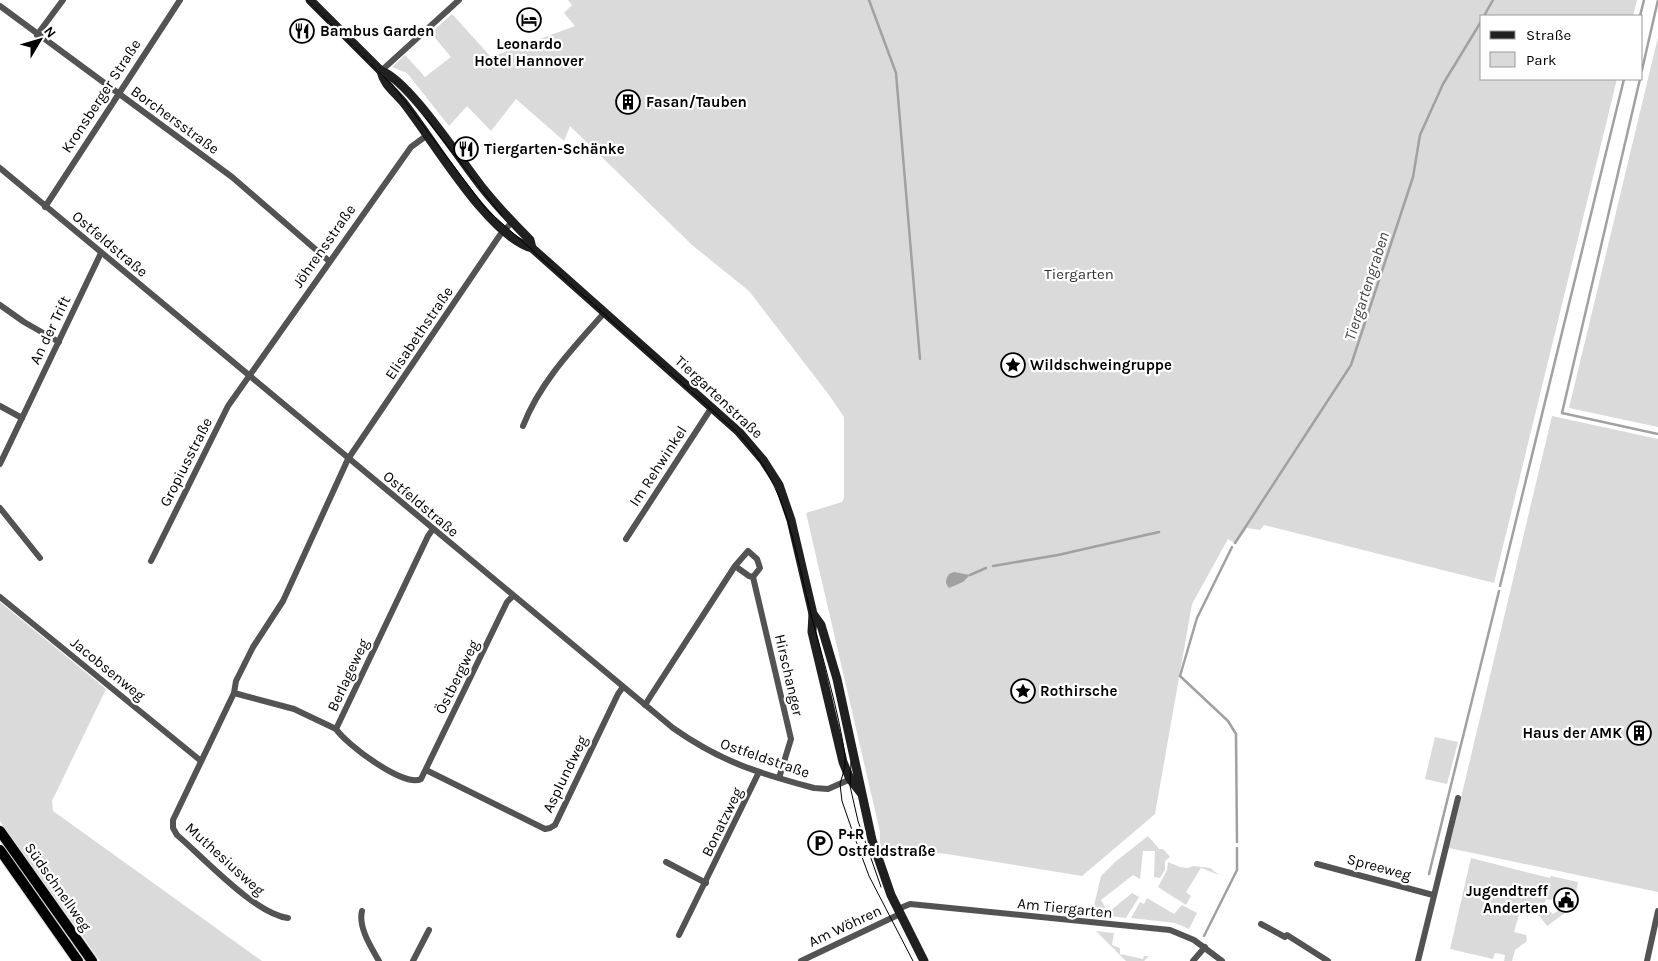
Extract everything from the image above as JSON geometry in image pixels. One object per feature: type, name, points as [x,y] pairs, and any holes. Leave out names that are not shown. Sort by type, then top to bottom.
[{"type":"highway","name":"Südschnellweg","points":[[0,831],[92,961]]},
{"type":"highway","name":"Südschnellweg","points":[[0,850],[78,961]]},
{"type":"main road","name":"Tiergartenstraße","points":[[310,0],[381,71],[390,74],[406,90],[512,222],[530,240],[532,248]]},
{"type":"main road","name":"Tiergartenstraße","points":[[381,71],[382,80],[403,102],[466,189],[505,230],[524,246],[532,248],[712,407],[753,447],[779,484],[791,520],[814,614],[821,625],[837,679],[854,778],[861,793],[872,840],[899,912],[924,961]]},
{"type":"street","points":[[37,35],[63,0]]},
{"type":"street","name":"Kronsberger Straße","points":[[45,207],[180,0]]},
{"type":"street","points":[[381,71],[460,0]]},
{"type":"street","name":"Borchersstraße","points":[[0,6],[232,177],[329,261]]},
{"type":"street","name":"Jöhrensstraße","points":[[249,376],[411,146],[426,136]]},
{"type":"street","name":"Ostfeldstraße","points":[[0,168],[644,705],[699,747],[726,761],[758,772],[828,789],[854,778]]},
{"type":"street","name":"Elisabethstraße","points":[[348,459],[512,222]]},
{"type":"street","name":"An der Trift","points":[[0,464],[101,253]]},
{"type":"street","points":[[0,305],[24,322],[59,342]]},
{"type":"street","points":[[524,426],[531,405],[549,378],[605,312]]},
{"type":"street","name":"Gropiusstraße","points":[[151,561],[228,406],[249,376]]},
{"type":"street","points":[[0,406],[22,418]]},
{"type":"street","name":"Im Rehwinkel","points":[[626,539],[712,407]]},
{"type":"street","name":"Muthesiusweg","points":[[288,918],[276,916],[258,906],[178,835],[173,828],[173,820],[234,693],[236,681],[253,647],[283,601],[348,459]]},
{"type":"street","points":[[0,508],[40,558]]},
{"type":"street","name":"Berlageweg","points":[[426,770],[417,782],[411,781],[363,755],[336,729],[433,529]]},
{"type":"street","name":"Hirschanger","points":[[644,705],[735,566],[748,551],[757,558],[760,568],[753,577],[791,739],[779,778]]},
{"type":"street","points":[[735,566],[753,577]]},
{"type":"street","name":"Jacobsenweg","points":[[0,596],[200,761]]},
{"type":"street","name":"Östbergweg","points":[[426,770],[507,602],[513,596]]},
{"type":"street","name":"Asplundweg","points":[[426,770],[544,829],[550,828],[555,824],[623,687]]},
{"type":"street","points":[[234,693],[294,710],[336,729]]},
{"type":"street","name":"Bonatzweg","points":[[679,935],[706,883],[758,772]]},
{"type":"street","points":[[1418,961],[1458,798]]},
{"type":"street","points":[[666,862],[706,883]]},
{"type":"street","name":"Spreeweg","points":[[1317,864],[1433,895]]},
{"type":"street","name":"Am Tiergarten","points":[[899,912],[910,904],[1170,930],[1184,935],[1205,947],[1222,961]]},
{"type":"street","points":[[362,911],[360,917],[379,961]]},
{"type":"street","points":[[1647,961],[1658,911]]},
{"type":"street","name":"Am Wöhren","points":[[801,961],[899,912]]},
{"type":"street","points":[[1261,924],[1285,937],[1287,935],[1328,961]]},
{"type":"street","points":[[414,961],[429,930]]},
{"type":"street","points":[[1193,961],[1205,947]]},
{"type":"green space","name":"Tiergarten","points":[[568,0],[1637,0],[1633,15],[1480,15],[1480,80],[1617,80],[1494,583],[1264,525],[1260,530],[1247,528],[1236,544],[1228,539],[1192,604],[1155,814],[1082,876],[947,854],[880,847],[880,832],[806,513],[842,502],[844,498],[844,417],[749,291],[692,245],[570,126],[564,141],[516,99],[491,131],[467,106],[449,126],[407,73],[392,67],[405,55],[425,77],[451,57],[431,33],[452,14],[491,57],[575,26],[564,13],[572,5]]},
{"type":"green space","points":[[1658,37],[1658,427],[1569,408]]},
{"type":"green space","points":[[1552,416],[1658,439],[1658,892],[1449,848]]},
{"type":"green space","points":[[0,602],[106,689],[52,801],[53,811],[262,961],[100,961],[0,821]]},
{"type":"green space","points":[[1435,737],[1458,742],[1447,784],[1425,779]]},
{"type":"green space","points":[[1148,836],[1159,849],[1163,849],[1170,857],[1165,861],[1165,870],[1160,878],[1154,877],[1155,851],[1143,851],[1140,879],[1133,875],[1101,900],[1108,912],[1107,916],[1092,914],[1101,876],[1115,862]]},
{"type":"green space","points":[[1471,858],[1550,878],[1551,876],[1578,882],[1575,898],[1567,888],[1551,900],[1546,899],[1544,906],[1553,914],[1562,908],[1565,913],[1547,926],[1534,909],[1524,907],[1520,911],[1514,932],[1526,935],[1527,941],[1515,950],[1512,961],[1504,961],[1505,955],[1495,953],[1493,959],[1450,949]]},
{"type":"green space","points":[[1168,862],[1180,867],[1210,868],[1219,875],[1201,868],[1186,892],[1191,896],[1186,905],[1158,887],[1167,870]]},
{"type":"green space","points":[[1132,893],[1139,897],[1126,918],[1109,916],[1110,911]]},
{"type":"green space","points":[[1147,898],[1174,914],[1182,905],[1197,913],[1189,929],[1175,923],[1131,918],[1140,902],[1144,904]]},
{"type":"green space","points":[[1096,931],[1114,933],[1112,945],[1120,948],[1120,954],[1143,959],[1144,956],[1149,956],[1144,961],[1126,961]]},
{"type":"shaded area","points":[[954,572],[970,575],[963,582],[949,588],[946,580],[949,574]]},
{"type":"waterway","points":[[869,0],[896,73],[920,359]]},
{"type":"waterway","name":"Tiergartengraben","points":[[1485,15],[1493,0]]},
{"type":"waterway","points":[[1640,15],[1644,0]]},
{"type":"waterway","points":[[1643,66],[1658,0]]},
{"type":"waterway","name":"Tiergartengraben","points":[[1235,543],[1351,365],[1413,177],[1420,135],[1443,84],[1480,23]]},
{"type":"waterway","points":[[1500,586],[1624,80]]},
{"type":"waterway","points":[[1640,80],[1562,413],[1658,434]]},
{"type":"waterway","points":[[993,566],[1058,555],[1159,532]]},
{"type":"waterway","name":"Tiergartengraben","points":[[1232,547],[1197,618],[1180,676],[1228,721],[1236,734],[1237,842]]},
{"type":"waterway","points":[[970,575],[986,568]]},
{"type":"waterway","points":[[1429,874],[1499,591]]},
{"type":"waterway","name":"Tiergartengraben","points":[[1204,936],[1237,870],[1237,848]]},
{"type":"tram line","points":[[307,0],[395,88],[486,209],[738,433],[769,475],[779,497],[794,543],[839,721],[845,755],[845,767],[840,784],[842,801],[869,876],[913,961]]},
{"type":"tram line","points":[[425,117],[502,216]]},
{"type":"tram line","points":[[851,762],[850,786],[858,821],[881,887]]},
{"type":"place","name":"Leonardo Hotel Hannover","points":[[529,20]]},
{"type":"place","name":"Bambus Garden","points":[[302,31]]},
{"type":"place","name":"Fasan/Tauben","points":[[628,102]]},
{"type":"place","name":"Tiergarten-Schänke","points":[[466,149]]},
{"type":"place","name":"Wildschweingruppe","points":[[1013,365]]},
{"type":"place","name":"Rothirsche","points":[[1023,691]]},
{"type":"place","name":"Haus der AMK","points":[[1639,733]]},
{"type":"place","name":"P+R Ostfeldstraße","points":[[820,843]]},
{"type":"place","name":"Jugendtreff Anderten","points":[[1566,900]]}]
